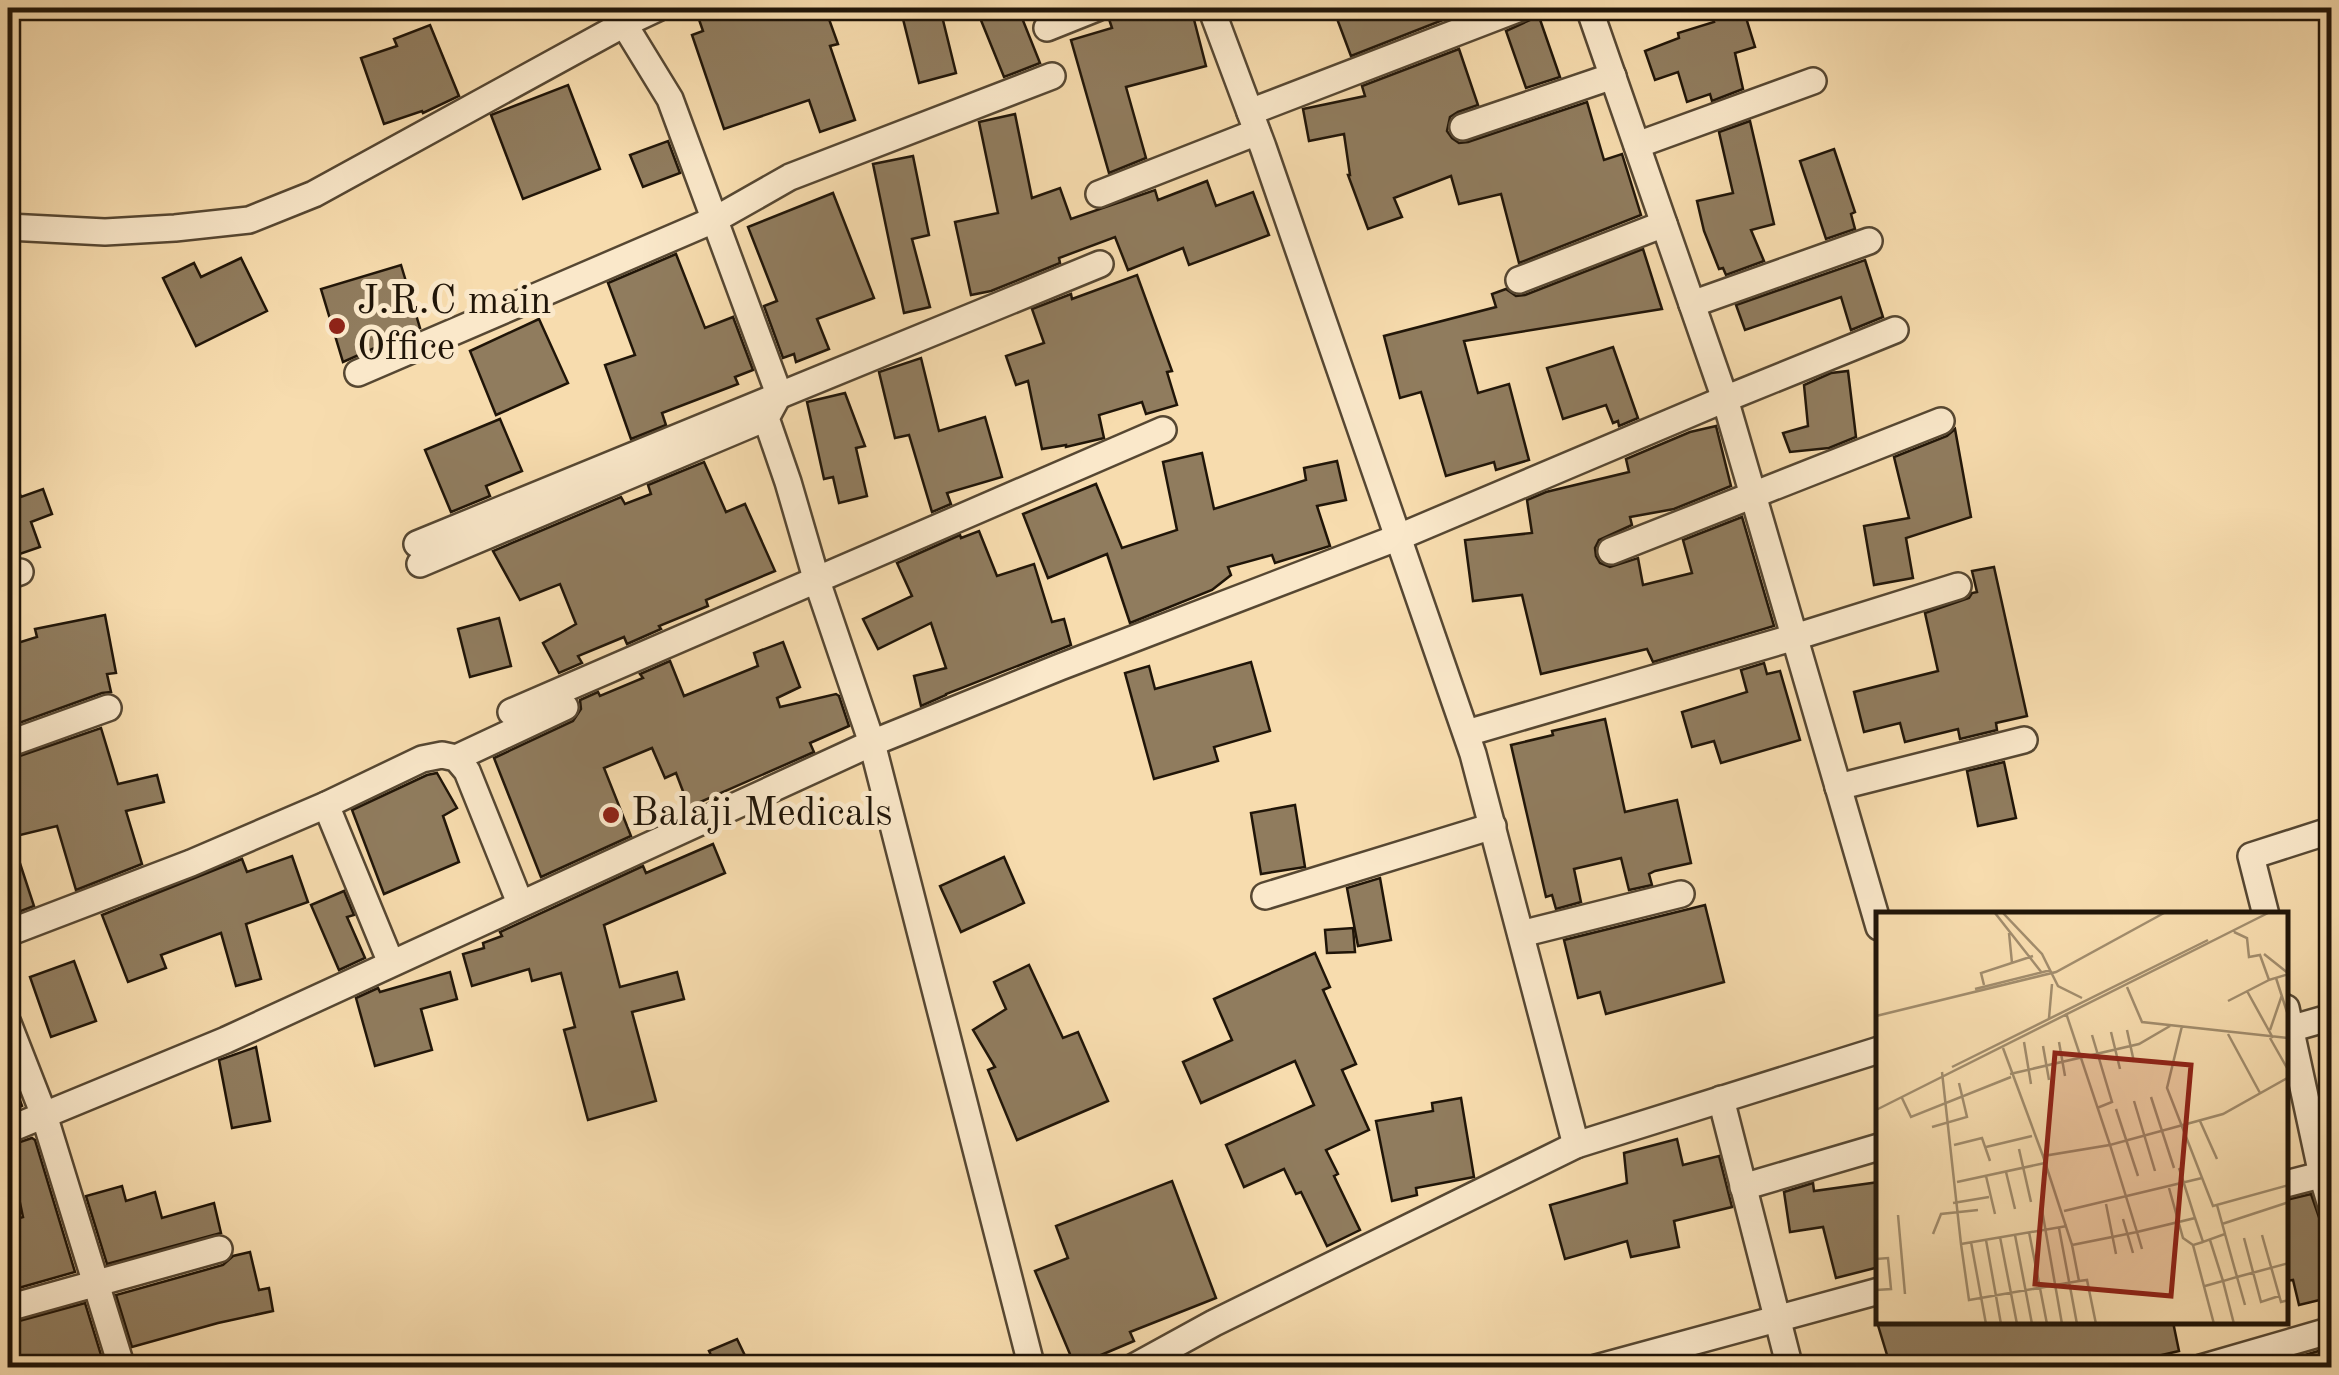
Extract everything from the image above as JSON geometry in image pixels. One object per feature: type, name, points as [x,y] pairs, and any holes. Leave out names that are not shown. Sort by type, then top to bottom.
[{"type":"street","points":[[8,227],[104,232],[250,220],[314,194],[620,16],[658,8]]},
{"type":"street","points":[[1047,28],[1097,8]]},
{"type":"street","points":[[1211,8],[1466,734],[1576,1144]]},
{"type":"street","points":[[1100,194],[1254,122],[1520,8]]},
{"type":"street","points":[[1589,8],[1726,400],[1876,917]]},
{"type":"street","points":[[620,16],[670,99],[779,394],[766,418],[419,554],[779,394],[1100,264]]},
{"type":"street","points":[[360,380],[717,223],[790,177],[1052,76]]},
{"type":"street","points":[[1463,126],[1613,76]]},
{"type":"street","points":[[1637,146],[1813,80]]},
{"type":"street","points":[[1519,280],[1664,224]]},
{"type":"street","points":[[1692,304],[1870,241]]},
{"type":"street","points":[[8,1130],[226,1040],[872,743],[1399,538],[1895,330]]},
{"type":"street","points":[[766,418],[788,482],[810,588],[872,743],[1032,1368]]},
{"type":"street","points":[[1611,551],[1941,420]]},
{"type":"street","points":[[511,712],[810,588],[1164,430]]},
{"type":"street","points":[[1466,734],[1958,586]]},
{"type":"street","points":[[8,933],[191,863],[422,760],[442,755],[456,758],[810,588]]},
{"type":"street","points":[[8,744],[108,708]]},
{"type":"street","points":[[1838,787],[2024,740]]},
{"type":"street","points":[[456,758],[466,771],[520,903]]},
{"type":"street","points":[[326,805],[390,963]]},
{"type":"street","points":[[1265,896],[1493,826]]},
{"type":"street","points":[[2265,912],[2251,856],[2332,830]]},
{"type":"street","points":[[1521,934],[1680,894]]},
{"type":"street","points":[[2289,1022],[2332,1017]]},
{"type":"street","points":[[8,1022],[44,1115],[122,1368]]},
{"type":"street","points":[[2289,1026],[2327,1173],[2332,1209]]},
{"type":"street","points":[[1132,1368],[1214,1323],[1576,1144],[1876,1051]]},
{"type":"street","points":[[1721,1100],[1790,1368]]},
{"type":"street","points":[[1743,1186],[1876,1148]]},
{"type":"street","points":[[2289,1183],[2327,1173]]},
{"type":"street","points":[[8,1308],[219,1249]]},
{"type":"street","points":[[1596,1368],[1876,1292]]},
{"type":"street","points":[[2201,1368],[2332,1330]]},
{"type":"building","points":[[695,8],[825,8],[838,44],[830,46],[855,120],[820,132],[809,100],[724,129],[692,35],[703,31]]},
{"type":"building","points":[[940,8],[956,73],[919,83],[901,11]]},
{"type":"building","points":[[976,8],[1018,8],[1040,63],[1004,77]]},
{"type":"building","points":[[1138,8],[1191,8],[1206,66],[1126,87],[1146,158],[1109,173],[1071,40],[1112,28],[1111,14]]},
{"type":"building","points":[[1333,8],[1445,8],[1448,18],[1351,56]]},
{"type":"building","points":[[1536,8],[1560,77],[1526,88],[1506,31],[1532,19]]},
{"type":"building","points":[[1709,8],[1743,8],[1755,47],[1735,53],[1743,89],[1712,101],[1710,94],[1687,102],[1678,72],[1655,80],[1645,51],[1679,38],[1678,33],[1714,22]]},
{"type":"building","points":[[430,25],[459,96],[423,113],[384,124],[361,58],[397,46],[394,39]]},
{"type":"building","points":[[1459,49],[1478,105],[1450,117],[1447,131],[1452,138],[1459,143],[1468,142],[1587,102],[1604,160],[1622,154],[1641,215],[1519,263],[1501,194],[1459,204],[1451,176],[1394,198],[1402,217],[1368,229],[1348,175],[1344,134],[1309,141],[1303,109],[1365,96],[1362,86]]},
{"type":"building","points":[[568,85],[600,169],[523,199],[491,115]]},
{"type":"building","points":[[1015,114],[1032,198],[1060,188],[1071,219],[1155,190],[1158,200],[1207,181],[1216,206],[1253,192],[1269,235],[1189,265],[1183,248],[1128,270],[1115,237],[1059,258],[1060,263],[991,291],[971,295],[955,222],[998,213],[979,122]]},
{"type":"building","points":[[1750,121],[1774,224],[1751,230],[1764,261],[1726,275],[1723,268],[1719,269],[1704,231],[1697,201],[1733,193],[1719,132]]},
{"type":"building","points":[[668,141],[680,173],[643,187],[630,155]]},
{"type":"building","points":[[1834,149],[1855,212],[1851,214],[1855,229],[1826,239],[1800,161]]},
{"type":"building","points":[[913,156],[929,235],[912,239],[930,307],[904,313],[873,164]]},
{"type":"building","points":[[833,193],[874,298],[817,319],[829,349],[796,362],[794,354],[783,358],[764,306],[777,301],[748,227]]},
{"type":"building","points":[[1643,249],[1662,309],[1464,341],[1478,393],[1509,384],[1529,460],[1496,470],[1494,462],[1446,476],[1421,392],[1400,398],[1384,336],[1496,307],[1492,294],[1506,289],[1516,296],[1525,295]]},
{"type":"building","points":[[676,254],[705,328],[733,317],[753,370],[735,377],[738,384],[662,413],[666,425],[631,439],[605,365],[635,355],[608,283]]},
{"type":"building","points":[[241,258],[267,311],[196,346],[163,278],[194,263],[201,277]]},
{"type":"building","points":[[1865,260],[1883,317],[1851,330],[1841,297],[1745,330],[1736,305]]},
{"type":"building","points":[[401,265],[420,328],[343,362],[321,289]]},
{"type":"building","points":[[1137,275],[1172,371],[1167,372],[1177,405],[1146,414],[1142,402],[1099,415],[1104,438],[1042,449],[1028,381],[1016,385],[1006,356],[1044,343],[1032,309]]},
{"type":"building","points":[[539,319],[568,383],[496,415],[470,351]]},
{"type":"building","points":[[1613,347],[1638,418],[1619,426],[1618,421],[1613,423],[1606,405],[1563,419],[1547,368]]},
{"type":"building","points":[[921,358],[939,431],[985,417],[1002,477],[947,493],[951,504],[932,512],[909,435],[895,438],[879,372]]},
{"type":"building","points":[[1848,371],[1856,437],[1829,448],[1790,452],[1783,433],[1808,426],[1804,385],[1831,373]]},
{"type":"building","points":[[845,393],[865,446],[856,448],[867,496],[839,503],[833,477],[824,479],[807,402]]},
{"type":"building","points":[[500,419],[522,471],[486,486],[490,496],[451,512],[425,450]]},
{"type":"building","points":[[1716,426],[1731,486],[1674,509],[1630,517],[1632,525],[1599,540],[1596,556],[1600,563],[1610,567],[1638,558],[1643,585],[1692,573],[1683,540],[1742,517],[1774,626],[1653,662],[1647,649],[1541,674],[1522,595],[1473,601],[1465,540],[1532,533],[1527,500],[1629,472],[1626,459],[1690,432]]},
{"type":"building","points":[[1955,429],[1971,517],[1906,538],[1913,578],[1874,585],[1864,526],[1909,518],[1894,457],[1947,436]]},
{"type":"building","points":[[1202,453],[1214,509],[1306,480],[1304,468],[1337,461],[1346,500],[1317,506],[1330,546],[1275,563],[1272,555],[1228,567],[1231,575],[1212,590],[1130,623],[1107,554],[1048,578],[1023,514],[1096,484],[1122,548],[1177,530],[1163,462]]},
{"type":"building","points":[[704,462],[726,512],[745,504],[775,571],[706,600],[708,606],[627,644],[624,637],[578,656],[582,663],[559,673],[543,643],[576,624],[560,584],[520,600],[493,551],[621,497],[625,504],[651,494],[648,485]]},
{"type":"building","points":[[8,466],[21,497],[43,489],[52,514],[31,522],[40,547],[8,558]]},
{"type":"building","points":[[979,531],[997,576],[1034,564],[1052,622],[1064,619],[1071,645],[921,706],[914,676],[946,668],[931,623],[878,649],[863,619],[912,596],[897,563],[960,535],[961,538]]},
{"type":"building","points":[[1994,567],[2027,716],[1996,723],[1997,730],[1960,739],[1958,729],[1905,742],[1900,723],[1864,732],[1854,692],[1938,671],[1925,613],[1969,598],[1977,592],[1972,571]]},
{"type":"building","points":[[105,615],[116,673],[107,674],[111,692],[8,727],[8,646],[37,637],[35,629]]},
{"type":"building","points":[[499,618],[511,666],[470,677],[458,629]]},
{"type":"building","points":[[783,642],[800,687],[777,698],[780,707],[836,694],[849,726],[810,743],[814,752],[689,807],[676,773],[665,778],[652,748],[604,768],[631,836],[541,877],[494,758],[573,721],[581,709],[580,700],[643,678],[640,674],[670,661],[684,696],[758,666],[754,653]]},
{"type":"building","points":[[1251,662],[1270,731],[1214,747],[1218,761],[1154,779],[1125,673],[1149,666],[1155,689]]},
{"type":"building","points":[[1764,663],[1767,674],[1780,671],[1800,740],[1721,763],[1714,741],[1692,747],[1682,712],[1747,692],[1741,670]]},
{"type":"building","points":[[1605,719],[1625,812],[1677,800],[1691,863],[1655,871],[1649,874],[1652,885],[1629,890],[1621,858],[1574,869],[1581,902],[1556,909],[1552,895],[1546,897],[1511,745]]},
{"type":"building","points":[[101,728],[118,784],[157,775],[164,802],[126,811],[142,864],[76,890],[57,826],[8,838],[8,760]]},
{"type":"building","points":[[2004,762],[2016,818],[1978,826],[1967,771]]},
{"type":"building","points":[[437,773],[457,808],[443,816],[459,862],[384,894],[352,810]]},
{"type":"building","points":[[1295,805],[1305,867],[1261,874],[1251,813]]},
{"type":"building","points":[[12,839],[34,906],[8,916],[8,840]]},
{"type":"building","points":[[713,844],[725,873],[604,925],[620,987],[677,972],[684,999],[632,1012],[656,1101],[588,1120],[564,1030],[575,1027],[561,973],[532,981],[529,969],[472,986],[463,954],[484,948],[483,943],[502,936],[500,932],[643,866],[646,873]]},
{"type":"building","points":[[292,856],[308,902],[246,924],[261,979],[236,986],[221,933],[161,955],[166,968],[128,982],[102,915],[242,859],[247,872]]},
{"type":"building","points":[[1004,857],[1024,903],[961,932],[940,886]]},
{"type":"building","points":[[1380,878],[1391,940],[1358,946],[1347,888]]},
{"type":"building","points":[[344,891],[354,915],[347,917],[365,958],[339,970],[311,905]]},
{"type":"building","points":[[1705,905],[1724,982],[1606,1014],[1600,992],[1578,998],[1564,940]]},
{"type":"building","points":[[1353,928],[1355,952],[1327,953],[1325,930]]},
{"type":"building","points":[[1315,953],[1330,987],[1323,990],[1356,1064],[1342,1070],[1369,1130],[1326,1150],[1360,1230],[1327,1246],[1301,1192],[1296,1194],[1284,1169],[1244,1187],[1226,1145],[1314,1105],[1295,1061],[1201,1103],[1183,1062],[1232,1040],[1214,999]]},
{"type":"building","points":[[74,961],[96,1021],[51,1037],[30,977]]},
{"type":"building","points":[[1029,965],[1063,1038],[1078,1032],[1108,1101],[1017,1140],[988,1070],[995,1067],[973,1030],[1006,1009],[994,982]]},
{"type":"building","points":[[450,972],[457,999],[421,1009],[432,1050],[375,1066],[356,998],[378,988],[380,992]]},
{"type":"building","points":[[256,1047],[270,1121],[232,1128],[219,1060]]},
{"type":"building","points":[[8,1076],[22,1106],[8,1113]]},
{"type":"building","points":[[1461,1098],[1474,1177],[1416,1188],[1417,1195],[1392,1201],[1376,1121],[1433,1111],[1432,1103]]},
{"type":"building","points":[[32,1138],[75,1272],[8,1291],[8,1221],[23,1217],[8,1146]]},
{"type":"building","points":[[1677,1139],[1683,1165],[1719,1156],[1732,1207],[1674,1221],[1679,1247],[1631,1257],[1627,1241],[1565,1259],[1550,1205],[1627,1183],[1624,1153]]},
{"type":"building","points":[[1172,1181],[1216,1298],[1130,1332],[1134,1341],[1075,1366],[1035,1271],[1068,1258],[1056,1226]]},
{"type":"building","points":[[1876,1182],[1876,1268],[1836,1278],[1823,1227],[1790,1232],[1784,1192],[1813,1183],[1814,1191]]},
{"type":"building","points":[[122,1186],[126,1201],[155,1192],[162,1218],[214,1203],[221,1233],[107,1264],[86,1196]]},
{"type":"building","points":[[2311,1194],[2320,1220],[2332,1225],[2332,1297],[2299,1305],[2293,1280],[2289,1281],[2289,1199]]},
{"type":"building","points":[[250,1252],[259,1290],[269,1288],[273,1311],[132,1347],[116,1295],[223,1265],[233,1256]]},
{"type":"building","points":[[85,1303],[105,1368],[8,1368],[8,1324]]},
{"type":"building","points":[[1878,1325],[2174,1325],[2179,1351],[2106,1368],[1924,1368],[1921,1358],[1891,1368]]},
{"type":"building","points":[[737,1339],[751,1368],[717,1368],[709,1351]]},
{"type":"building","points":[[2332,1347],[2332,1368],[2261,1368]]},
{"type":"place","name":"J.R.C main Office","points":[[337,326]]},
{"type":"place","name":"Balaji Medicals","points":[[611,815]]}]
